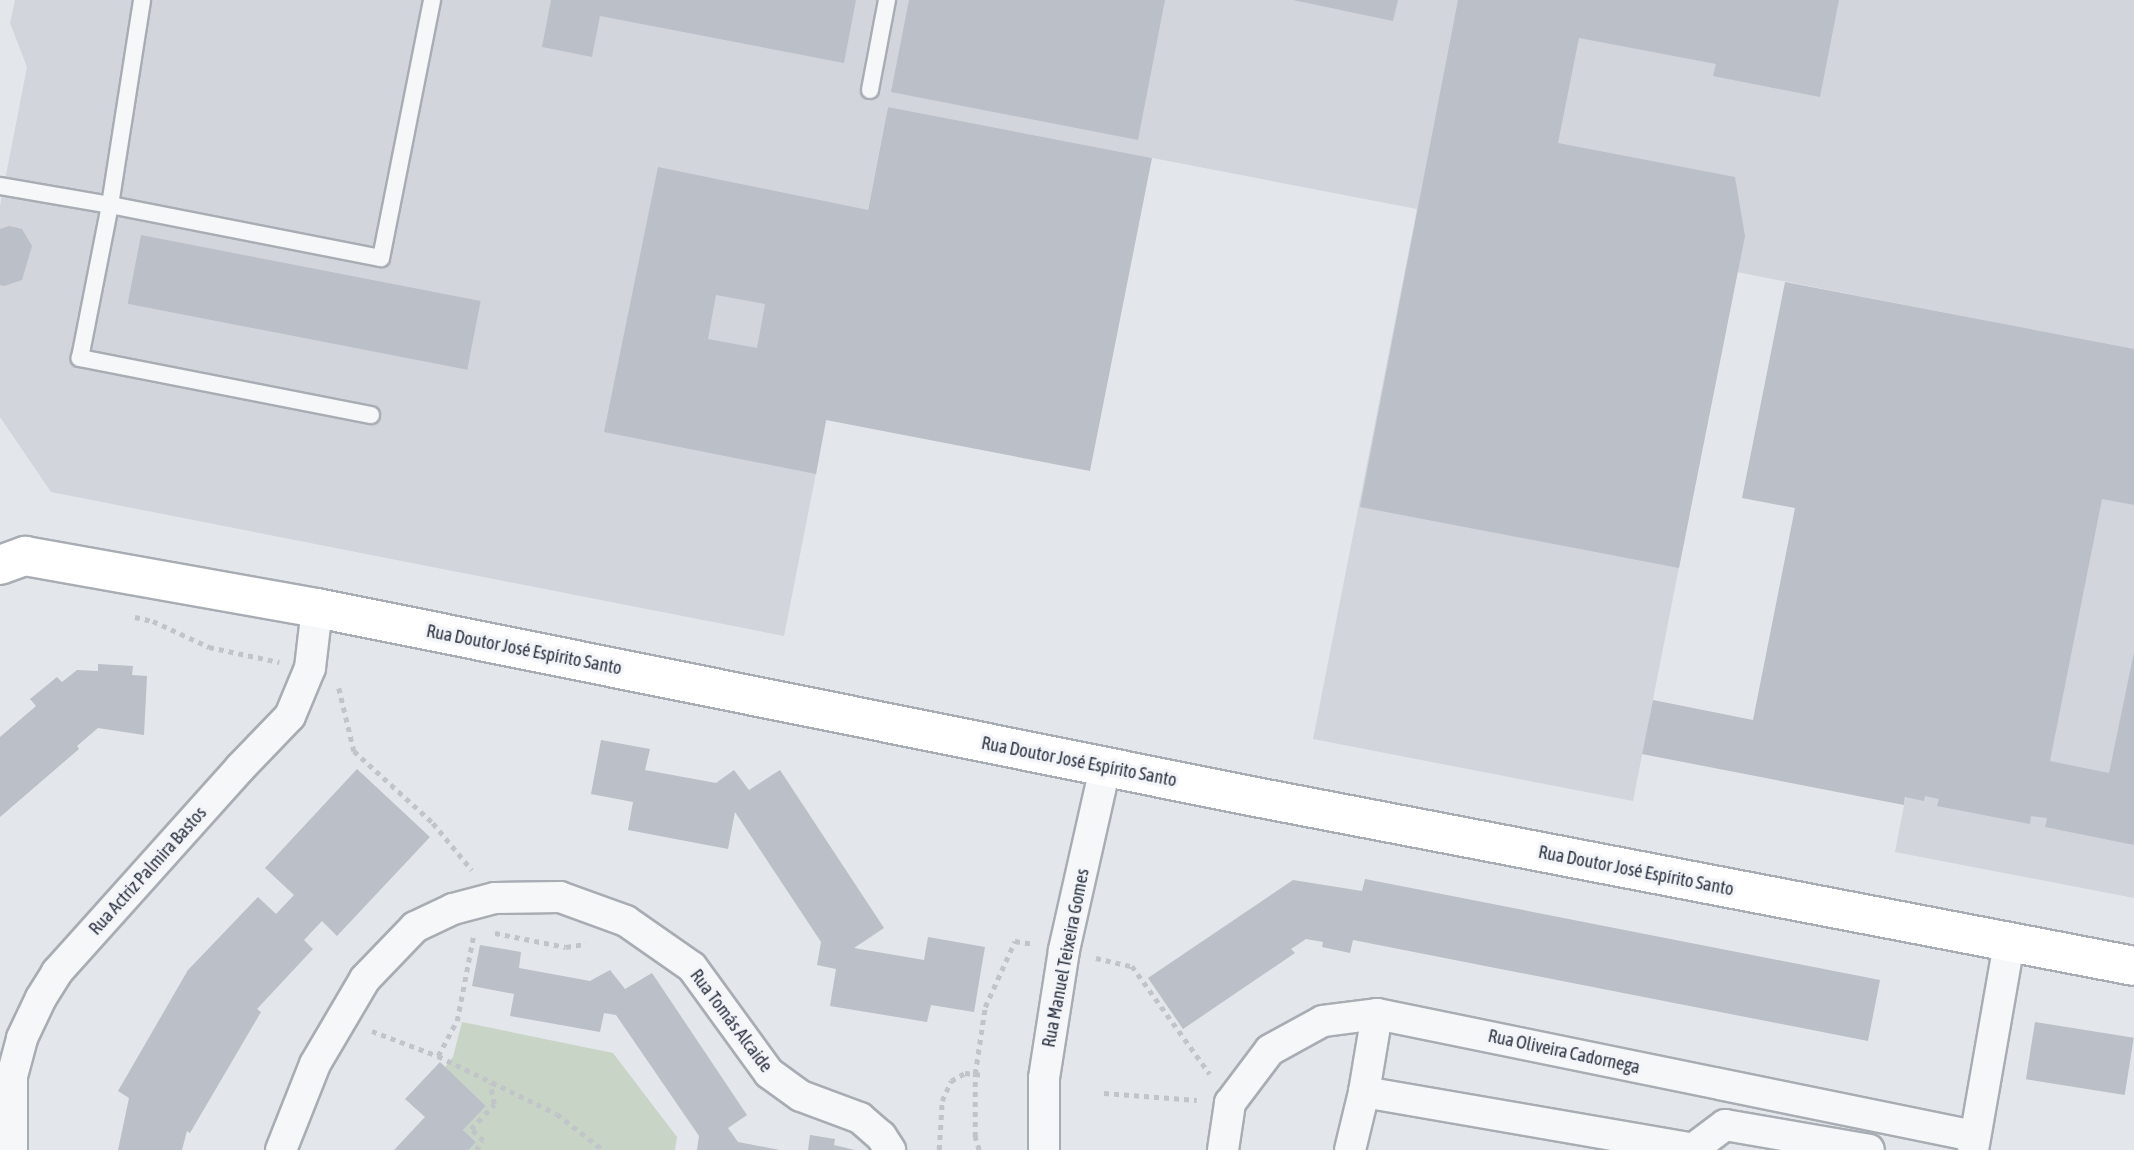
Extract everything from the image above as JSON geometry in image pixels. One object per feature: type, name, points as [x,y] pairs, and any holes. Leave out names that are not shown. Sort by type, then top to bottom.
[{"type":"street","name":"Rua Doutor José Espírito Santo","points":[[8,551],[317,608],[1105,768],[2134,966]]},
{"type":"street","name":"Rua Actriz Palmira Bastos","points":[[12,1150],[12,1076],[22,1038],[41,998],[57,972],[290,716],[310,668],[317,608]]},
{"type":"street","name":"Rua Manuel Teixeira Gomes","points":[[1044,1150],[1044,1078],[1064,950],[1105,768]]},
{"type":"street","name":"Rua Tomás Alcaide","points":[[281,1150],[315,1064],[365,979],[415,928],[453,909],[495,898],[560,897],[626,921],[692,967],[754,1057],[784,1087],[860,1118],[881,1136],[890,1150]]},
{"type":"street","points":[[1973,1143],[2009,943]]},
{"type":"street","points":[[1350,1150],[1364,1093],[1377,1014]]},
{"type":"street","name":"Rua Oliveira Cadornega","points":[[1223,1150],[1230,1103],[1270,1050],[1323,1021],[1377,1014],[1973,1143]]},
{"type":"street","points":[[1364,1093],[1693,1149],[1725,1125],[1869,1150]]},
{"type":"lane","points":[[142,0],[110,205],[80,358],[371,415]]},
{"type":"lane","points":[[0,186],[381,258],[432,0]]},
{"type":"lane","points":[[870,90],[887,0]]},
{"type":"path","points":[[127,615],[153,621],[209,647],[287,664]]},
{"type":"path","points":[[338,686],[354,751],[433,823],[495,898]]},
{"type":"path","points":[[488,932],[566,947],[646,935]]},
{"type":"path","points":[[438,1056],[457,1021],[471,940],[477,935]]},
{"type":"path","points":[[1132,966],[1230,1103]]},
{"type":"path","points":[[979,1150],[975,1137],[975,1074],[985,1007]]},
{"type":"path","points":[[342,1019],[438,1056],[557,1114],[603,1150]]},
{"type":"path","points":[[939,1150],[942,1101],[951,1081],[965,1073],[983,1074]]},
{"type":"path","points":[[475,1150],[484,1141],[471,1129],[494,1104],[490,1083]]},
{"type":"path","points":[[1104,1093],[1230,1103]]},
{"type":"shaded area","points":[[15,0],[2134,0],[2134,898],[1895,852],[1998,323],[1737,272],[1633,801],[1313,739],[1417,209],[888,107],[784,636],[51,492],[0,417],[0,206],[27,67],[10,23]]},
{"type":"green space","points":[[462,1022],[613,1053],[677,1137],[675,1150],[469,1150],[476,1142],[463,1130],[486,1106],[445,1067],[453,1057]]},
{"type":"building","points":[[551,0],[856,0],[844,63],[600,16],[592,57],[542,47]]},
{"type":"building","points":[[909,0],[1165,0],[1138,140],[891,92]]},
{"type":"building","points":[[1293,0],[1398,0],[1393,21]]},
{"type":"building","points":[[1458,0],[1839,0],[1820,97],[1713,76],[1716,64],[1579,38],[1558,143],[1735,177],[1745,236],[1679,568],[1360,507]]},
{"type":"building","points":[[888,107],[1152,158],[1090,471],[826,420],[816,474],[604,432],[658,167],[868,210]],"holes":[[[716,295],[765,304],[757,348],[708,339]]]},
{"type":"building","points":[[9,226],[22,229],[32,246],[22,280],[4,286],[0,285],[0,229]]},
{"type":"building","points":[[141,235],[481,301],[467,370],[128,304]]},
{"type":"building","points":[[1785,282],[2134,349],[2134,505],[2102,499],[2050,761],[2109,773],[2134,652],[2134,845],[2045,827],[2047,818],[2031,816],[2030,824],[1937,806],[1939,799],[1925,796],[1924,801],[1905,797],[1904,805],[1642,754],[1653,700],[1753,720],[1795,508],[1742,498]]},
{"type":"building","points":[[98,664],[133,666],[132,675],[147,676],[144,735],[98,728],[77,746],[79,749],[0,817],[0,737],[36,706],[30,699],[57,677],[62,682],[77,670],[98,671]]},
{"type":"building","points":[[601,740],[650,749],[645,770],[716,783],[734,770],[749,790],[780,770],[884,928],[854,948],[924,960],[928,937],[985,947],[974,1012],[931,1005],[927,1022],[830,1006],[836,969],[817,965],[821,942],[735,812],[728,849],[628,830],[633,802],[591,794]]},
{"type":"building","points":[[357,769],[430,837],[337,936],[322,921],[304,940],[313,949],[257,1009],[261,1012],[190,1133],[187,1131],[182,1150],[118,1150],[129,1098],[118,1091],[188,970],[258,897],[276,914],[294,895],[265,868]]},
{"type":"building","points":[[1365,879],[1880,980],[1868,1041],[1353,940],[1350,953],[1322,947],[1323,942],[1306,939],[1291,949],[1295,953],[1183,1029],[1148,978],[1293,880],[1362,891]]},
{"type":"building","points":[[480,945],[521,952],[519,968],[590,981],[610,970],[625,989],[652,973],[747,1115],[728,1128],[738,1142],[780,1150],[697,1150],[699,1136],[616,1015],[604,1013],[600,1032],[510,1016],[514,994],[472,986]]},
{"type":"building","points":[[2035,1022],[2134,1038],[2125,1095],[2026,1079]]},
{"type":"building","points":[[440,1062],[486,1106],[463,1130],[476,1142],[469,1150],[394,1150],[425,1117],[405,1099]]},
{"type":"building","points":[[810,1135],[835,1139],[834,1145],[855,1150],[808,1150]]}]
